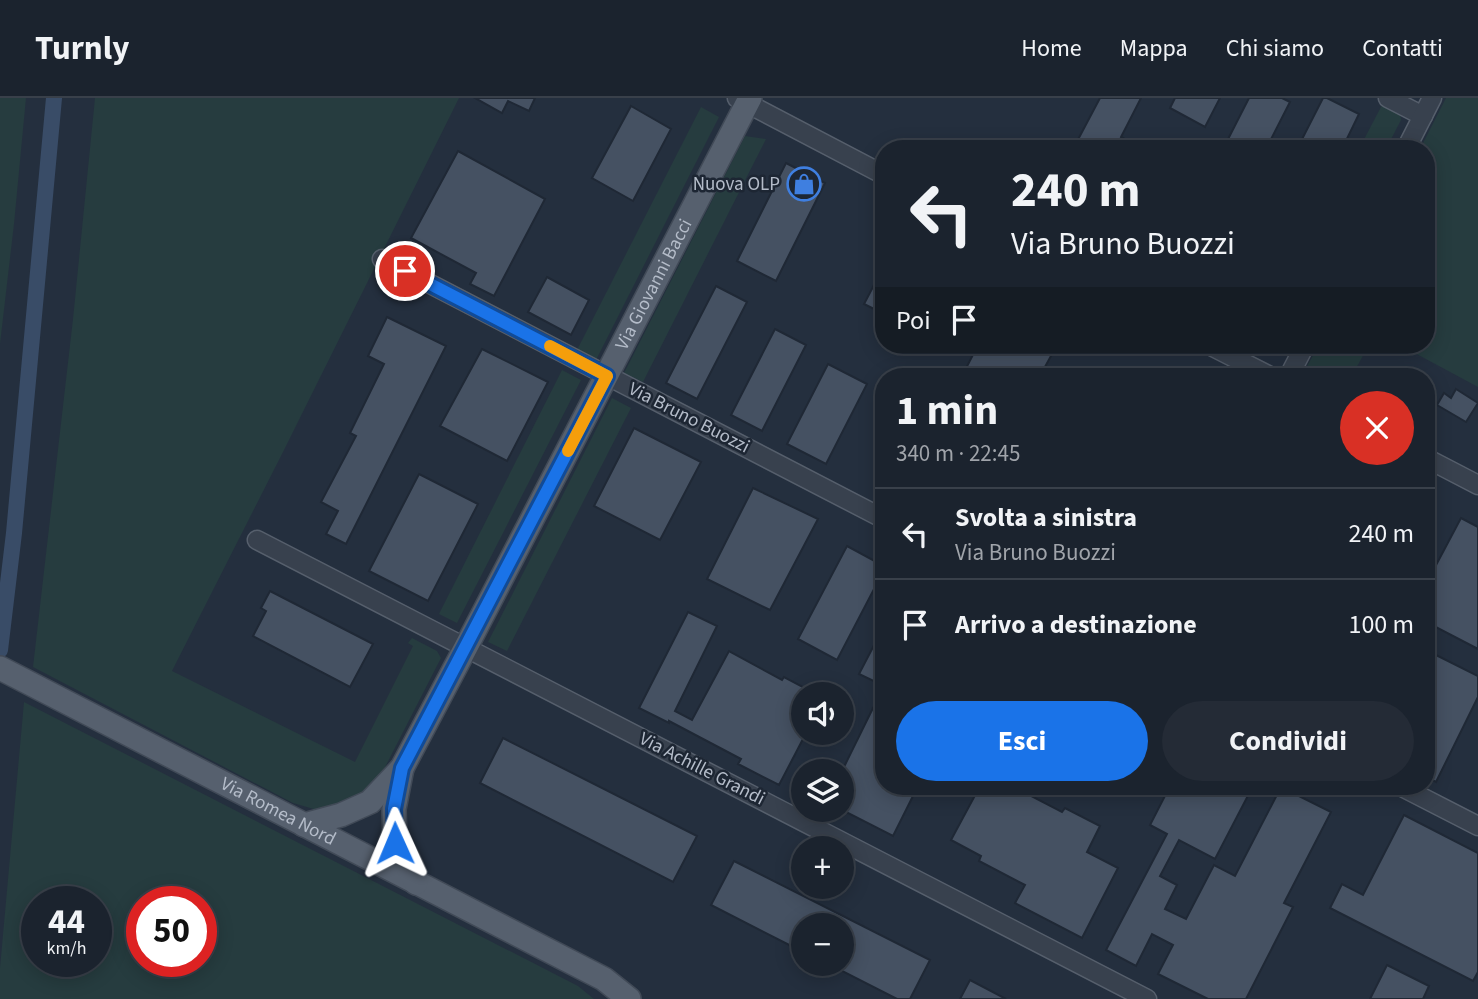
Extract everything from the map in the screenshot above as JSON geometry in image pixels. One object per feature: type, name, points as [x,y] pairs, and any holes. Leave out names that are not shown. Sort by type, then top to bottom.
[{"type":"main road","name":"Via Giovanni Bacci","points":[[304,825],[341,815],[370,802],[402,768],[607,376],[745,100]]},
{"type":"main road","name":"Via Romea Nord","points":[[0,668],[604,979],[629,999]]},
{"type":"main road","name":"Via Giovanni Bacci","points":[[402,768],[394,809],[395,843],[416,883]]},
{"type":"street","points":[[1388,98],[1423,116]]},
{"type":"street","points":[[1411,140],[1432,98]]},
{"type":"street","points":[[745,100],[875,170]]},
{"type":"street","name":"Via Bruno Buozzi","points":[[382,259],[875,514]]},
{"type":"street","points":[[1227,354],[1254,368]]},
{"type":"street","points":[[1435,463],[1478,485]]},
{"type":"street","name":"Via Achille Grandi","points":[[257,540],[1147,999]]},
{"type":"street","points":[[1418,795],[1478,826]]},
{"type":"green space","points":[[0,98],[26,98],[0,344]]},
{"type":"green space","points":[[95,98],[459,98],[172,671],[355,762],[413,646],[408,643],[412,638],[437,651],[441,658],[379,779],[354,802],[317,810],[293,803],[33,667]]},
{"type":"green space","points":[[1446,98],[1478,98],[1478,387],[1417,354],[1435,354],[1435,140],[1425,140]]},
{"type":"green space","points":[[1382,105],[1400,113],[1401,120],[1391,140],[1364,140]]},
{"type":"green space","points":[[701,107],[719,117],[596,360],[577,350]]},
{"type":"green space","points":[[745,136],[766,139],[643,382],[624,373]]},
{"type":"green space","points":[[1314,354],[1364,354],[1356,368],[1306,368]]},
{"type":"green space","points":[[562,370],[581,380],[457,623],[439,614]]},
{"type":"green space","points":[[612,398],[631,408],[507,651],[488,642]]},
{"type":"green space","points":[[24,702],[578,986],[594,999],[0,999],[0,968]]},
{"type":"building","points":[[475,98],[535,98],[529,111],[508,101],[502,113]]},
{"type":"building","points":[[1100,98],[1141,98],[1121,137],[1127,140],[1078,140]]},
{"type":"building","points":[[1175,98],[1220,98],[1205,127],[1170,108]]},
{"type":"building","points":[[1249,98],[1282,98],[1290,102],[1271,140],[1228,140]]},
{"type":"building","points":[[1323,98],[1359,114],[1346,140],[1302,140]]},
{"type":"building","points":[[631,106],[671,129],[633,201],[592,178]]},
{"type":"building","points":[[458,151],[545,199],[494,296],[470,284],[476,273],[411,238]]},
{"type":"building","points":[[786,163],[825,183],[776,281],[737,261]]},
{"type":"building","points":[[547,277],[589,300],[571,335],[528,312]]},
{"type":"building","points":[[875,283],[875,310],[864,304]]},
{"type":"building","points":[[716,286],[747,302],[697,399],[666,383]]},
{"type":"building","points":[[387,317],[446,346],[346,544],[326,534],[338,511],[321,502],[356,436],[350,433],[384,364],[368,356]]},
{"type":"building","points":[[775,329],[806,345],[762,431],[731,415]]},
{"type":"building","points":[[482,349],[548,382],[507,461],[440,426]]},
{"type":"building","points":[[973,354],[1052,354],[1044,368],[966,368]]},
{"type":"building","points":[[828,364],[867,384],[826,464],[787,444]]},
{"type":"building","points":[[1456,389],[1478,403],[1466,422],[1437,405],[1444,393],[1451,398]]},
{"type":"building","points":[[634,428],[701,462],[660,540],[594,506]]},
{"type":"building","points":[[419,474],[478,504],[428,601],[369,571]]},
{"type":"building","points":[[753,488],[818,519],[770,610],[707,579]]},
{"type":"building","points":[[1461,518],[1478,527],[1478,649],[1435,627],[1435,567]]},
{"type":"building","points":[[847,546],[875,561],[875,587],[837,660],[798,639]]},
{"type":"building","points":[[270,591],[373,644],[350,687],[253,636],[266,611],[261,608]]},
{"type":"building","points":[[688,612],[717,626],[675,711],[692,720],[729,651],[782,680],[784,677],[794,682],[791,682],[791,745],[800,745],[779,785],[738,764],[741,759],[639,708]]},
{"type":"building","points":[[875,643],[875,682],[859,674]]},
{"type":"building","points":[[1435,654],[1478,676],[1478,697],[1436,782]]},
{"type":"building","points":[[873,708],[875,795],[914,795],[893,836],[854,816],[854,759],[848,759]]},
{"type":"building","points":[[503,738],[697,836],[673,882],[480,783]]},
{"type":"building","points":[[975,795],[1029,795],[1062,812],[1065,808],[1100,826],[1087,852],[1118,868],[1082,938],[1015,903],[1025,885],[979,861],[981,856],[951,840]]},
{"type":"building","points":[[1165,795],[1248,795],[1215,859],[1179,840],[1160,876],[1177,885],[1165,909],[1186,919],[1214,865],[1235,876],[1277,795],[1297,795],[1331,812],[1284,903],[1293,907],[1246,999],[1208,999],[1158,974],[1173,945],[1152,934],[1136,966],[1106,950],[1167,834],[1150,825]]},
{"type":"building","points":[[1404,815],[1478,853],[1478,972],[1473,981],[1330,908],[1342,884],[1363,895]]},
{"type":"building","points":[[734,861],[791,890],[791,899],[809,899],[837,913],[791,913],[791,946],[711,905]]},
{"type":"building","points":[[854,922],[930,960],[910,999],[897,999],[852,976],[854,976]]},
{"type":"building","points":[[1387,965],[1429,986],[1423,999],[1370,999]]},
{"type":"building","points":[[970,980],[1006,999],[960,999]]},
{"type":"waterway","points":[[0,650],[14,533],[54,98]]},
{"type":"slow traffic","points":[[550,346],[607,376],[568,451]]},
{"type":"place","name":"Nuova OLP","points":[[804,184]]},
{"type":"route","points":[[395,843],[394,809],[402,768],[607,376],[405,271]]}]
